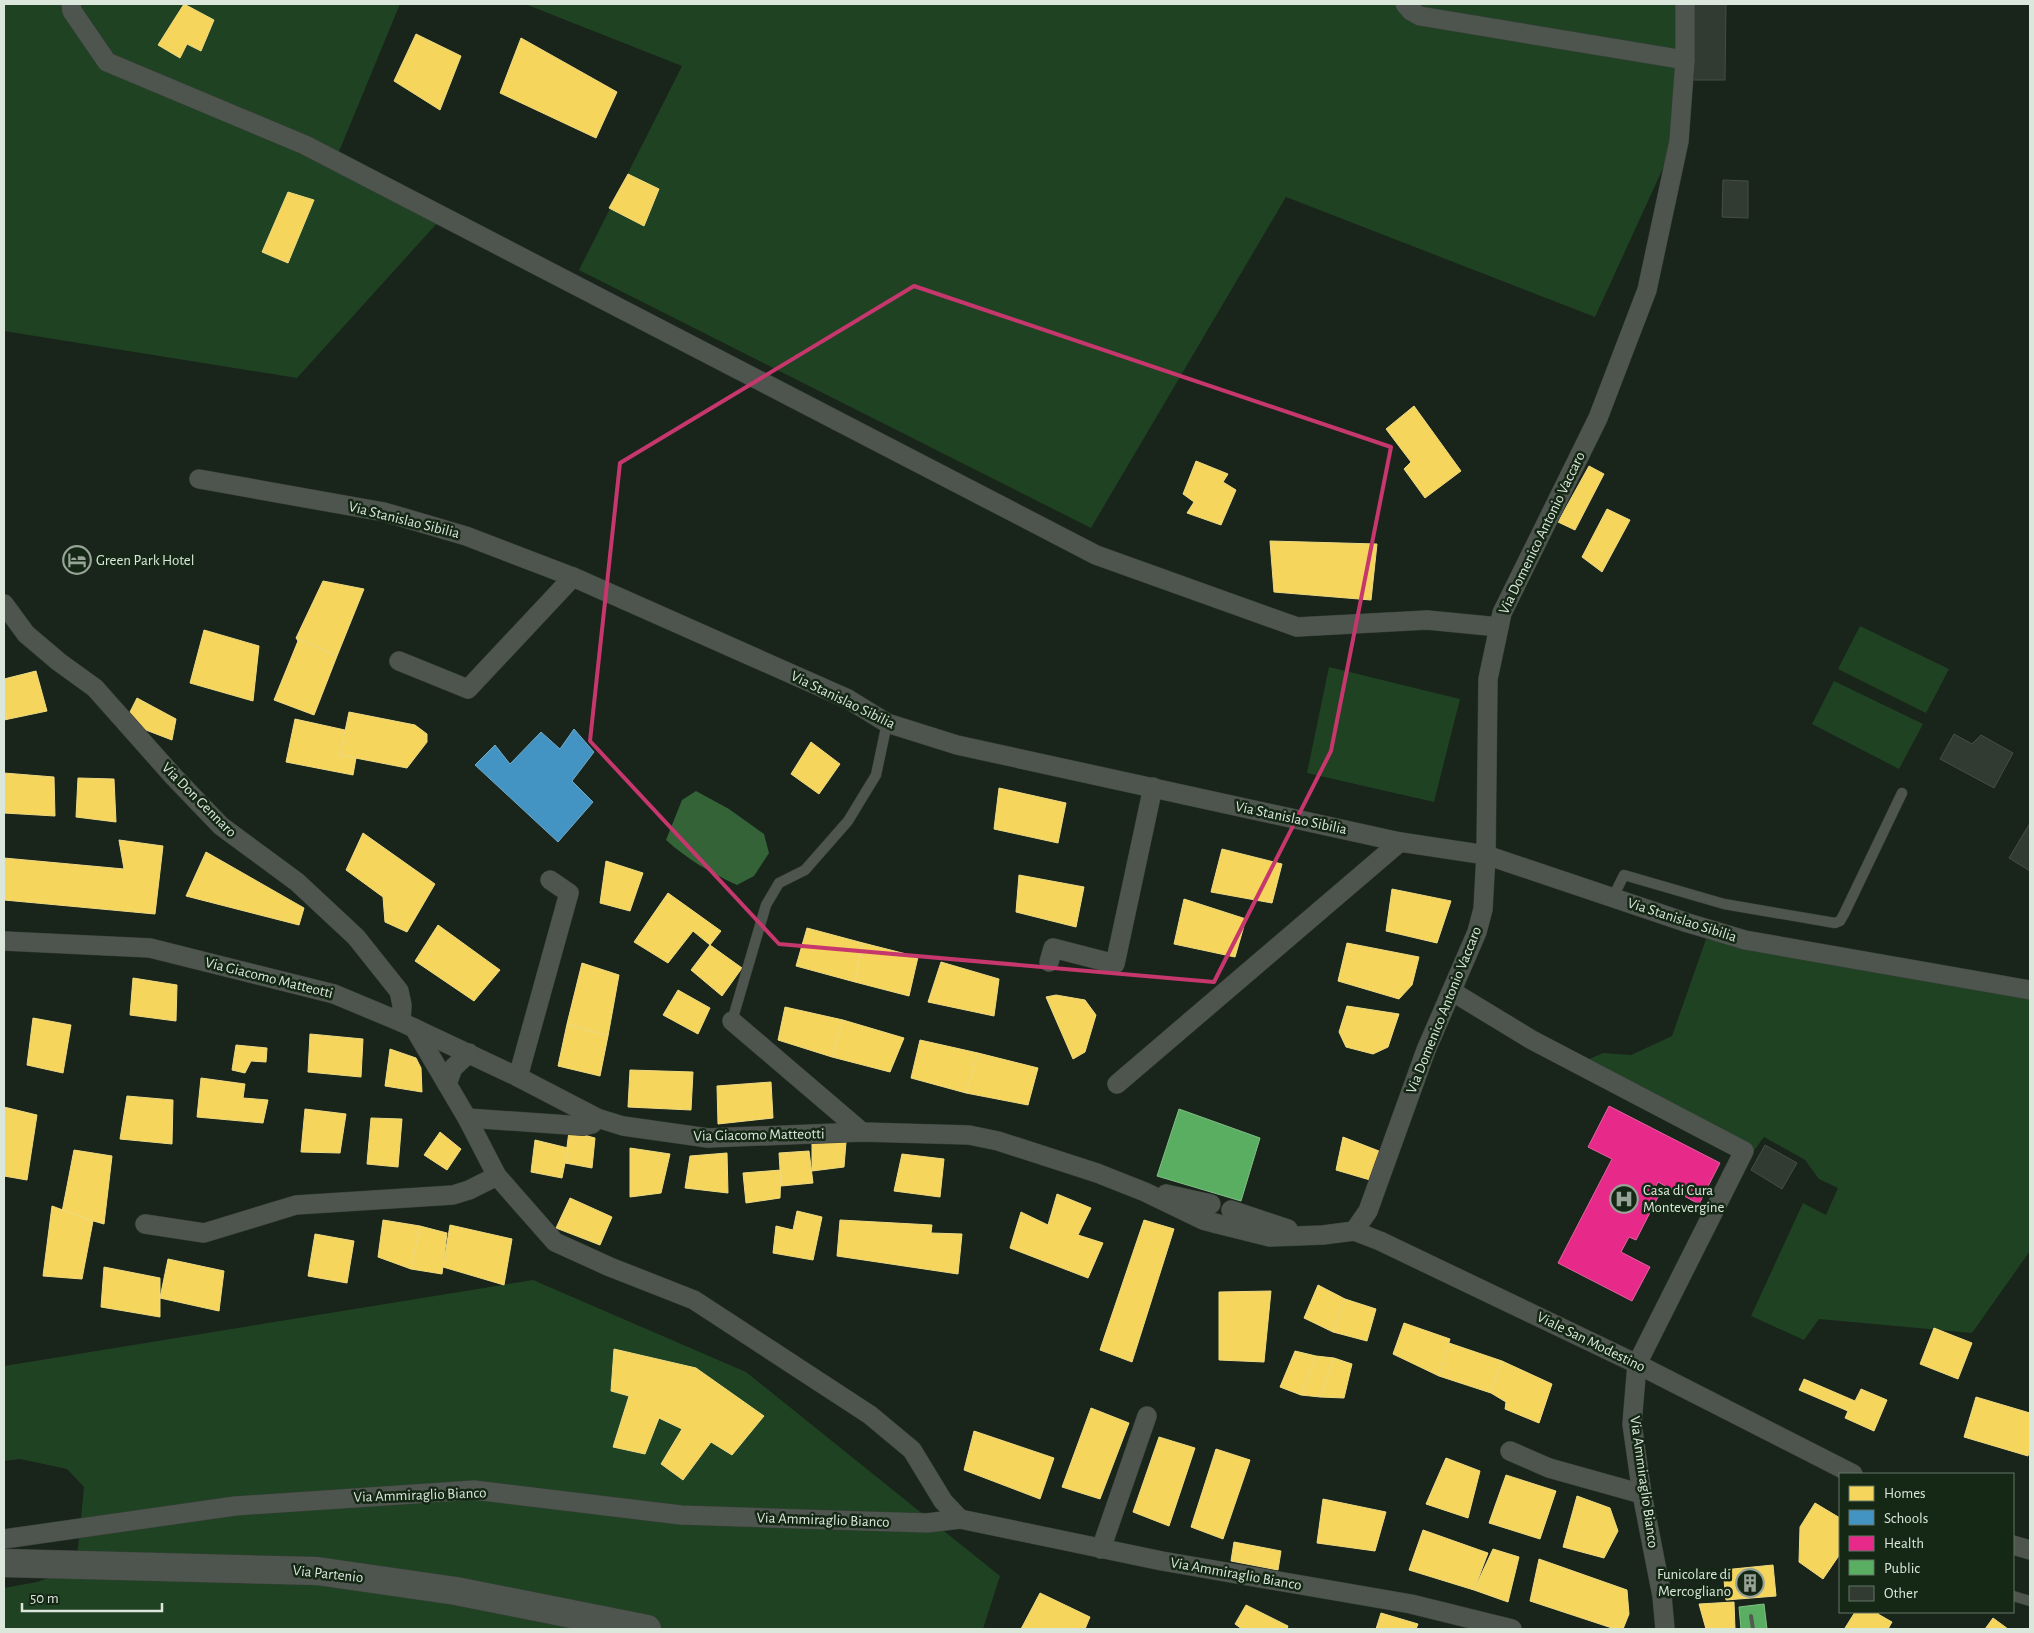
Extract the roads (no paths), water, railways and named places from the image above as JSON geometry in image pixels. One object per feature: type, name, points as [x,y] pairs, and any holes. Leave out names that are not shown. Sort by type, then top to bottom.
[{"type":"main road","name":"Via Partenio","points":[[4,1563],[317,1570],[456,1591],[647,1629]]},
{"type":"street","points":[[70,4],[72,11],[106,62],[305,145],[1096,555],[1297,627],[1427,620],[1499,627]]},
{"type":"street","points":[[1405,4],[1411,11],[1420,16],[1684,60]]},
{"type":"street","name":"Via Domenico Antonio Vaccaro","points":[[1354,1231],[1368,1211],[1426,1050],[1479,925],[1483,909],[1486,855],[1488,680],[1502,613],[1598,418],[1647,290],[1680,141],[1685,4]]},
{"type":"street","name":"Via Stanislao Sibilia","points":[[199,480],[384,512],[466,536],[573,577],[848,699],[887,723],[957,745],[1400,842],[1486,855],[1688,923],[1745,940],[2030,990]]},
{"type":"street","points":[[399,661],[468,689],[573,577]]},
{"type":"street","name":"Via Don Gennaro","points":[[4,604],[26,634],[59,662],[95,688],[174,777],[221,826],[296,882],[356,937],[399,991],[407,1025]]},
{"type":"street","points":[[1048,962],[1053,948],[1115,964],[1153,787]]},
{"type":"street","points":[[1117,1084],[1400,842]]},
{"type":"street","points":[[518,1077],[569,893],[550,880]]},
{"type":"street","name":"Via Giacomo Matteotti","points":[[4,941],[150,948],[334,994],[407,1025],[518,1077],[597,1118],[623,1126],[708,1138],[862,1132],[969,1136],[998,1141],[1145,1192],[1203,1220],[1270,1237],[1323,1235]]},
{"type":"street","points":[[1452,992],[1532,1040],[1744,1151],[1637,1364]]},
{"type":"street","name":"Via Giacomo Matteotti","points":[[732,1021],[862,1132]]},
{"type":"street","points":[[407,1025],[447,1084],[497,1176],[555,1242],[610,1267],[694,1300],[777,1352],[870,1415],[912,1450],[943,1501],[960,1519]]},
{"type":"street","points":[[447,1084],[452,1068],[469,1054]]},
{"type":"street","points":[[467,1118],[583,1126],[592,1124],[597,1118]]},
{"type":"street","points":[[145,1224],[204,1233],[296,1205],[453,1195],[469,1190],[497,1176]]},
{"type":"street","name":"Via Giacomo Matteotti","points":[[1145,1192],[1174,1195],[1211,1204]]},
{"type":"street","points":[[1231,1210],[1278,1227],[1323,1235]]},
{"type":"street","name":"Viale San Modestino","points":[[1323,1235],[1354,1231],[1380,1241],[1637,1364],[1851,1473]]},
{"type":"street","name":"Via Ammiraglio Bianco","points":[[1637,1364],[1632,1424],[1642,1494],[1662,1596],[1664,1629]]},
{"type":"street","points":[[1101,1549],[1147,1416]]},
{"type":"street","points":[[1510,1451],[1549,1468],[1642,1494]]},
{"type":"street","name":"Via Ammiraglio Bianco","points":[[4,1539],[235,1506],[474,1490],[681,1515],[927,1523],[960,1519],[1162,1561],[1411,1604],[1512,1629]]},
{"type":"street","points":[[927,1523],[943,1501]]},
{"type":"street","points":[[2014,1545],[2030,1550]]},
{"type":"lane","points":[[732,1021],[766,905],[779,883],[805,870],[848,821],[876,775],[887,723]]},
{"type":"lane","points":[[1613,897],[1624,875],[1724,904],[1835,923],[1840,921],[1844,914],[1902,793]]},
{"type":"lane","points":[[2014,1596],[2030,1601]]},
{"type":"railway","points":[[1751,1616],[1753,1629]]},
{"type":"place","name":"Green Park Hotel","points":[[77,560]]},
{"type":"place","name":"Casa di Cura Montevergine","points":[[1624,1199]]},
{"type":"place","name":"Funicolare di Mercogliano","points":[[1750,1583]]}]
